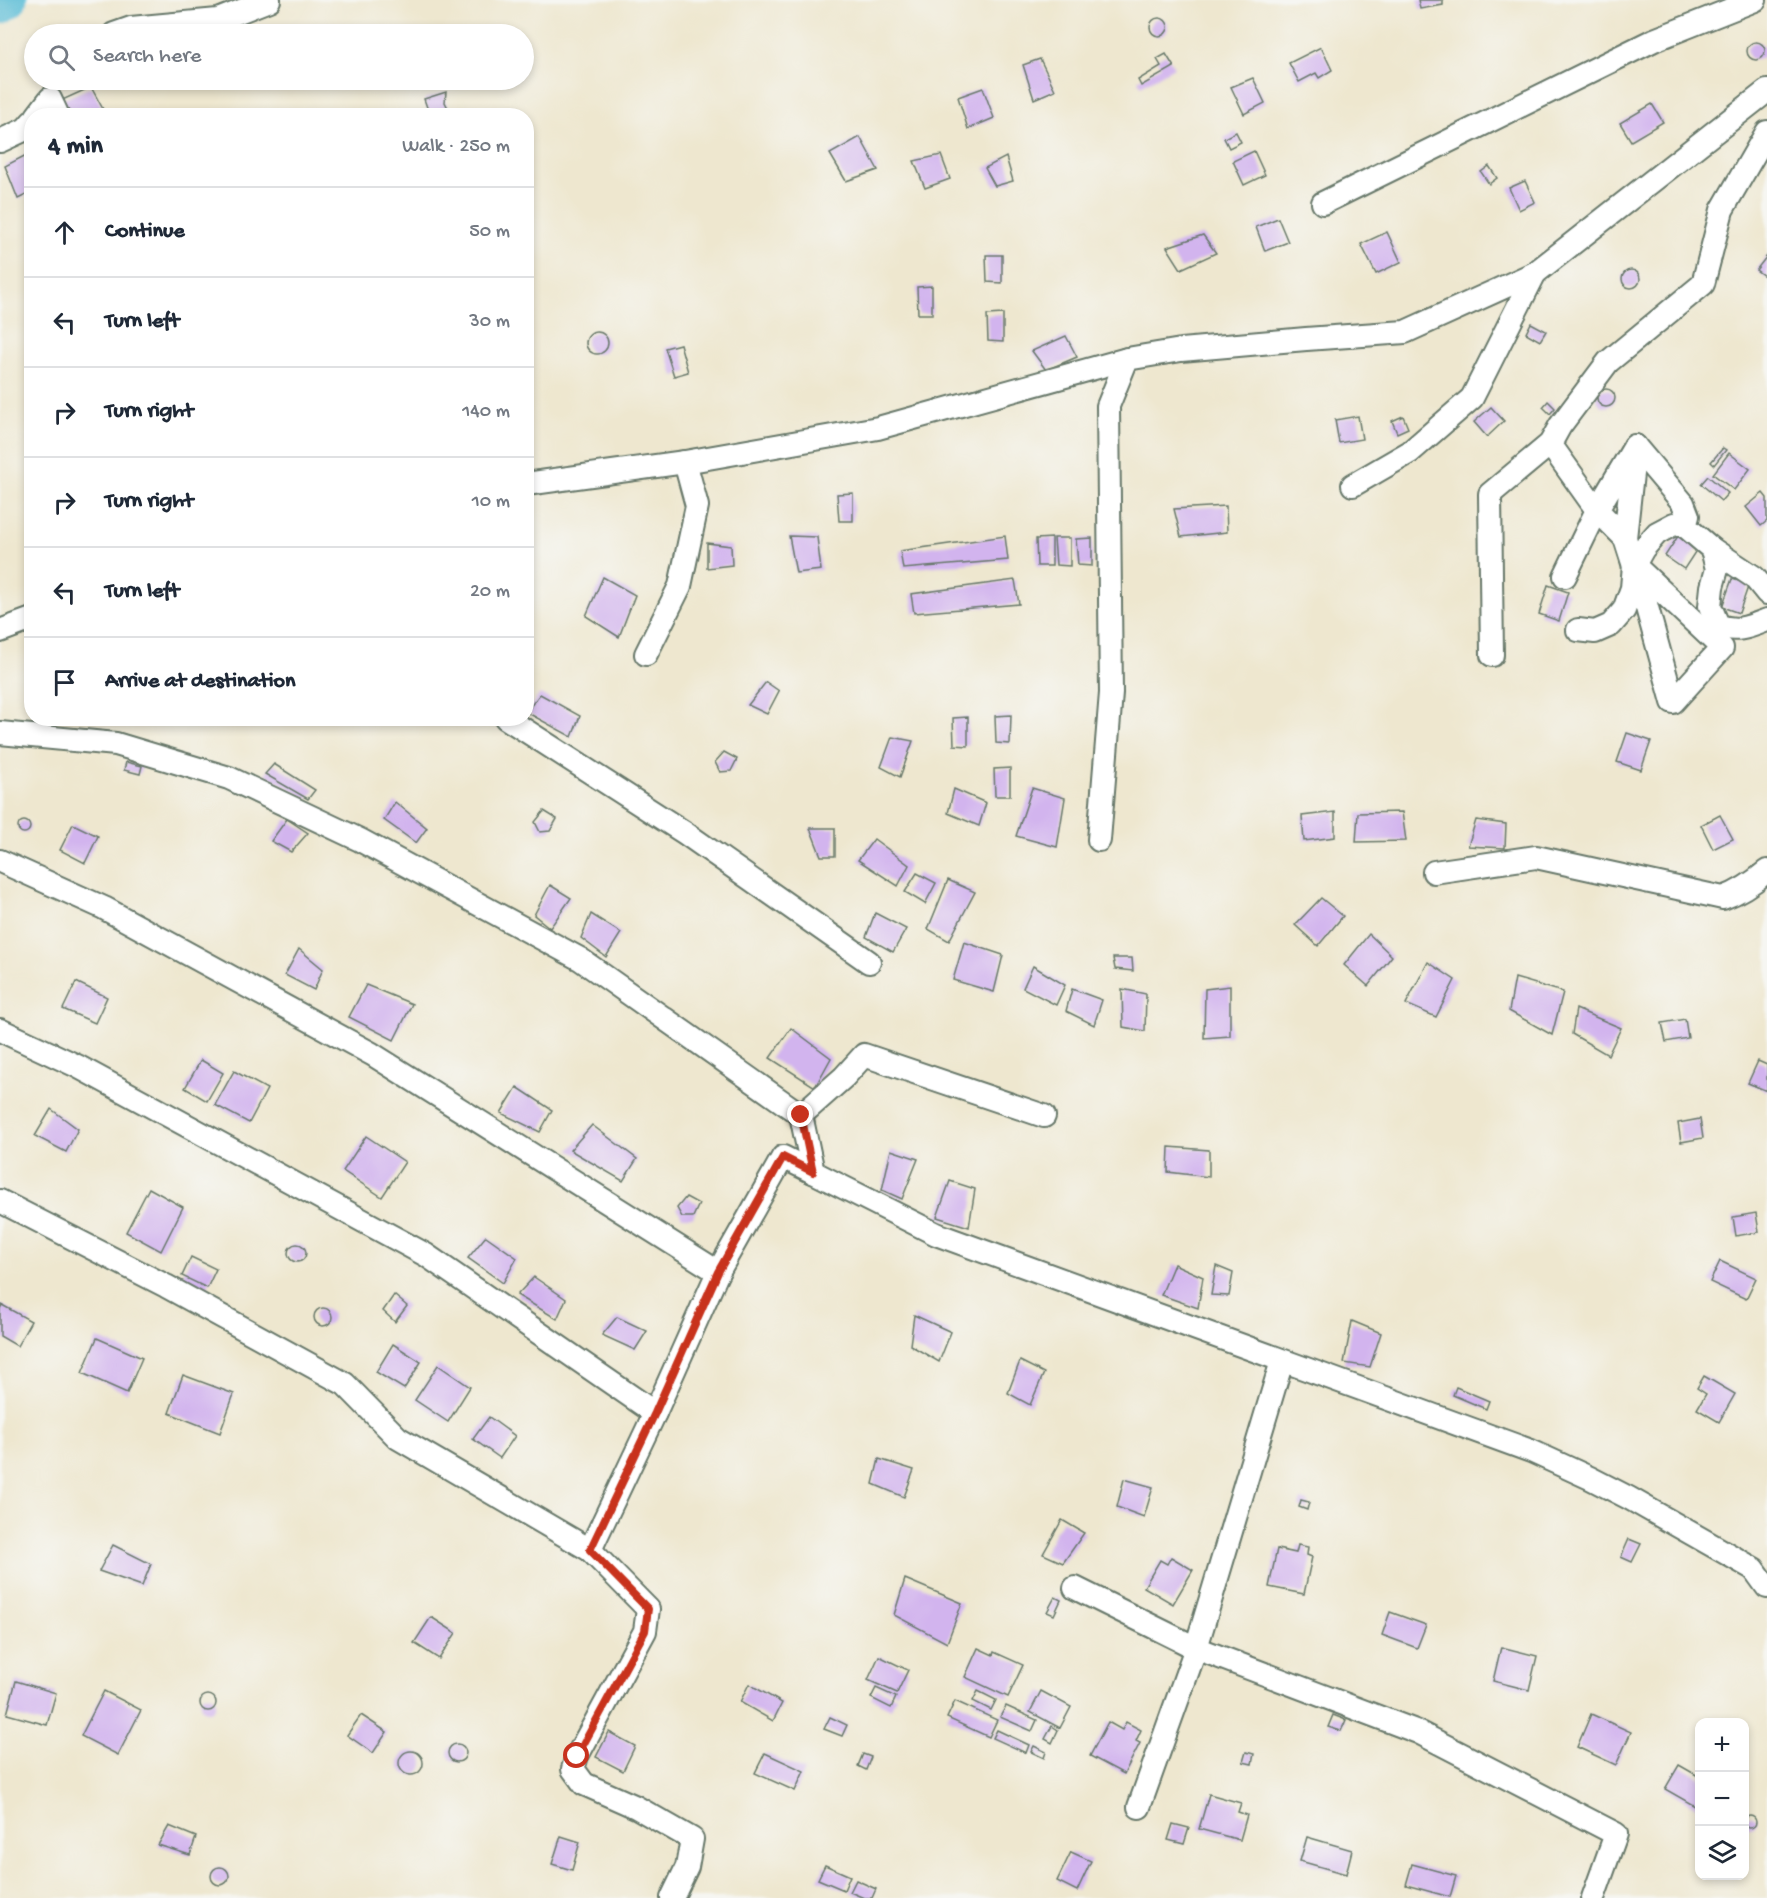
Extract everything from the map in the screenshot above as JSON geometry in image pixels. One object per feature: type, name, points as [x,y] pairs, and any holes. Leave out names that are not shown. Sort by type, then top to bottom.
[{"type":"street","points":[[175,24],[218,20],[269,0]]},
{"type":"street","points":[[1323,203],[1654,40],[1755,0]]},
{"type":"street","points":[[534,483],[685,462],[878,428],[1127,358],[1181,350],[1405,332],[1534,273],[1767,92]]},
{"type":"street","points":[[0,141],[24,130]]},
{"type":"street","points":[[1492,655],[1490,494],[1550,444],[1560,426],[1608,362],[1703,284],[1722,210],[1767,132]]},
{"type":"street","points":[[1353,485],[1410,452],[1472,398],[1534,273]]},
{"type":"street","points":[[1065,392],[1127,358]]},
{"type":"street","points":[[1099,840],[1111,693],[1108,406],[1127,358]]},
{"type":"street","points":[[1550,444],[1597,510],[1625,538]]},
{"type":"street","points":[[1565,576],[1597,510],[1635,446]]},
{"type":"street","points":[[1635,446],[1683,502],[1688,516],[1685,526]]},
{"type":"street","points":[[1634,565],[1722,648],[1673,702],[1625,538],[1635,446]]},
{"type":"street","points":[[646,654],[680,586],[697,506],[685,462]]},
{"type":"street","points":[[1578,630],[1595,632],[1611,625],[1623,610],[1632,588],[1634,565],[1643,549],[1657,533],[1674,524],[1685,526],[1712,549],[1754,577],[1767,593]]},
{"type":"street","points":[[1712,549],[1717,569],[1710,606],[1718,625],[1730,630],[1767,620]]},
{"type":"street","points":[[0,631],[24,623]]},
{"type":"street","points":[[518,726],[685,833],[869,962]]},
{"type":"street","points":[[0,733],[116,744],[229,778],[360,840],[580,959],[801,1115],[813,1172]]},
{"type":"street","points":[[1434,872],[1536,857],[1722,898],[1744,889],[1767,872]]},
{"type":"street","points":[[0,861],[104,908],[372,1054],[718,1272]]},
{"type":"street","points":[[0,1030],[76,1066],[426,1255],[655,1413]]},
{"type":"street","points":[[801,1115],[844,1077],[864,1055],[1044,1116]]},
{"type":"street","points":[[590,1550],[718,1272],[783,1157],[936,1234],[1531,1451],[1590,1478],[1754,1569],[1767,1587]]},
{"type":"street","points":[[0,1201],[166,1286],[345,1384],[398,1438],[590,1550],[648,1609],[645,1631],[577,1756],[573,1769],[585,1784],[636,1807],[692,1839],[687,1867],[672,1898]]},
{"type":"street","points":[[1139,1807],[1196,1648],[1282,1361]]},
{"type":"street","points":[[1075,1587],[1196,1648],[1418,1732],[1616,1834],[1593,1898]]},
{"type":"building","points":[[1418,0],[1443,0],[1443,5],[1420,9]]},
{"type":"building","points":[[1159,18],[1165,21],[1168,27],[1165,33],[1159,36],[1153,33],[1150,27],[1153,21]]},
{"type":"building","points":[[1756,42],[1764,47],[1765,51],[1760,59],[1756,60],[1748,55],[1747,51],[1752,43]]},
{"type":"building","points":[[1321,47],[1332,70],[1319,78],[1316,73],[1299,82],[1289,63]]},
{"type":"building","points":[[1166,54],[1174,67],[1141,86],[1138,80],[1161,66],[1157,59]]},
{"type":"building","points":[[1040,59],[1055,90],[1034,99],[1023,65]]},
{"type":"building","points":[[1253,78],[1265,103],[1244,114],[1231,87]]},
{"type":"building","points":[[983,88],[994,118],[968,129],[958,97]]},
{"type":"building","points":[[84,90],[93,90],[102,108],[64,108],[60,101]]},
{"type":"building","points":[[446,92],[445,102],[448,108],[427,108],[424,99]]},
{"type":"building","points":[[1652,104],[1663,122],[1631,141],[1620,123]]},
{"type":"building","points":[[1236,132],[1241,142],[1229,148],[1224,138]]},
{"type":"building","points":[[860,137],[878,170],[846,181],[830,154]]},
{"type":"building","points":[[1254,151],[1265,175],[1244,185],[1233,161]]},
{"type":"building","points":[[941,155],[950,179],[925,188],[914,161]]},
{"type":"building","points":[[24,156],[24,196],[18,199],[5,166]]},
{"type":"building","points":[[1006,157],[1013,181],[995,186],[985,168]]},
{"type":"building","points":[[1489,166],[1497,178],[1489,184],[1481,172]]},
{"type":"building","points":[[1525,181],[1535,202],[1519,210],[1509,188]]},
{"type":"building","points":[[1278,218],[1288,242],[1265,251],[1256,227]]},
{"type":"building","points":[[1387,232],[1401,262],[1376,274],[1361,244]]},
{"type":"building","points":[[1203,235],[1216,253],[1181,269],[1167,247]]},
{"type":"building","points":[[986,255],[1002,255],[1002,283],[987,282]]},
{"type":"building","points":[[1767,256],[1767,278],[1756,270]]},
{"type":"building","points":[[1631,270],[1639,275],[1640,279],[1635,287],[1631,288],[1623,283],[1622,279],[1627,271]]},
{"type":"building","points":[[932,286],[932,314],[918,314],[917,287]]},
{"type":"building","points":[[1003,314],[1003,342],[988,341],[987,315]]},
{"type":"building","points":[[1531,323],[1546,331],[1540,341],[1526,333]]},
{"type":"building","points":[[597,332],[605,335],[608,343],[605,351],[597,354],[589,351],[586,343],[589,335]]},
{"type":"building","points":[[1066,336],[1077,357],[1046,370],[1032,351]]},
{"type":"building","points":[[680,344],[688,372],[674,376],[665,348]]},
{"type":"building","points":[[1606,389],[1614,394],[1615,398],[1610,406],[1606,407],[1598,402],[1597,398],[1602,390]]},
{"type":"building","points":[[1548,401],[1555,408],[1550,414],[1543,407]]},
{"type":"building","points":[[1491,407],[1504,421],[1487,437],[1474,422]]},
{"type":"building","points":[[1358,416],[1362,439],[1339,443],[1335,420]]},
{"type":"building","points":[[1403,416],[1408,428],[1397,433],[1392,421]]},
{"type":"building","points":[[1723,448],[1726,450],[1714,465],[1711,462]]},
{"type":"building","points":[[1729,453],[1750,469],[1734,490],[1713,474]]},
{"type":"building","points":[[1708,476],[1728,493],[1721,501],[1701,484]]},
{"type":"building","points":[[853,493],[853,521],[839,521],[837,494]]},
{"type":"building","points":[[1763,493],[1767,498],[1767,521],[1761,526],[1746,507]]},
{"type":"building","points":[[1226,506],[1227,532],[1181,537],[1174,509]]},
{"type":"building","points":[[1680,533],[1699,546],[1684,569],[1665,556]]},
{"type":"building","points":[[789,536],[817,537],[821,570],[796,573]]},
{"type":"building","points":[[1005,536],[1008,560],[903,569],[900,551]]},
{"type":"building","points":[[1052,538],[1052,566],[1037,566],[1036,539]]},
{"type":"building","points":[[1054,538],[1070,538],[1070,566],[1056,565]]},
{"type":"building","points":[[1092,538],[1092,566],[1078,565],[1076,539]]},
{"type":"building","points":[[707,543],[731,546],[732,565],[707,568]]},
{"type":"building","points":[[603,577],[635,595],[619,637],[586,616]]},
{"type":"building","points":[[1732,579],[1749,584],[1739,613],[1722,607]]},
{"type":"building","points":[[1015,580],[1019,604],[914,613],[911,594]]},
{"type":"building","points":[[1548,585],[1568,592],[1559,621],[1539,614]]},
{"type":"building","points":[[766,682],[779,691],[767,714],[748,705]]},
{"type":"building","points":[[540,694],[580,716],[572,737],[534,716],[534,702]]},
{"type":"building","points":[[1011,715],[1010,744],[996,743],[995,716]]},
{"type":"building","points":[[968,717],[968,746],[954,745],[953,718]]},
{"type":"building","points":[[1627,733],[1651,741],[1641,770],[1617,762]]},
{"type":"building","points":[[892,737],[913,741],[900,777],[881,767]]},
{"type":"building","points":[[724,752],[737,759],[731,771],[720,772],[715,762]]},
{"type":"building","points":[[126,762],[142,766],[140,774],[124,770]]},
{"type":"building","points":[[274,764],[315,790],[308,799],[265,774]]},
{"type":"building","points":[[1010,768],[1010,796],[995,796],[994,769]]},
{"type":"building","points":[[1032,788],[1065,798],[1057,847],[1016,836]]},
{"type":"building","points":[[954,789],[986,803],[979,826],[948,813]]},
{"type":"building","points":[[395,802],[427,828],[416,843],[384,820]]},
{"type":"building","points":[[544,811],[557,819],[550,831],[540,832],[535,822]]},
{"type":"building","points":[[1335,812],[1335,837],[1304,841],[1302,816]]},
{"type":"building","points":[[1402,812],[1406,841],[1356,842],[1358,813]]},
{"type":"building","points":[[1720,815],[1733,839],[1713,849],[1701,825]]},
{"type":"building","points":[[287,819],[308,833],[291,852],[271,841]]},
{"type":"building","points":[[1476,820],[1506,824],[1505,848],[1468,846]]},
{"type":"building","points":[[26,821],[30,827],[26,833],[22,833],[18,825]]},
{"type":"building","points":[[73,824],[98,836],[85,863],[60,850]]},
{"type":"building","points":[[810,828],[835,828],[835,856],[821,856]]},
{"type":"building","points":[[874,839],[909,865],[898,886],[858,860]]},
{"type":"building","points":[[917,873],[936,883],[925,904],[905,892]]},
{"type":"building","points":[[948,880],[975,892],[949,941],[928,929]]},
{"type":"building","points":[[550,885],[571,898],[550,928],[534,915]]},
{"type":"building","points":[[1321,898],[1343,916],[1318,946],[1295,925]]},
{"type":"building","points":[[875,913],[906,929],[893,952],[866,937]]},
{"type":"building","points":[[591,914],[621,933],[606,957],[581,938]]},
{"type":"building","points":[[1369,934],[1392,956],[1368,986],[1344,965]]},
{"type":"building","points":[[964,942],[1003,955],[994,992],[953,980]]},
{"type":"building","points":[[299,949],[323,969],[314,990],[285,975]]},
{"type":"building","points":[[1113,958],[1132,958],[1133,971],[1115,969]]},
{"type":"building","points":[[1428,962],[1455,980],[1436,1017],[1406,1004]]},
{"type":"building","points":[[1033,966],[1065,985],[1056,1005],[1023,988]]},
{"type":"building","points":[[1515,978],[1563,992],[1552,1035],[1509,1011]]},
{"type":"building","points":[[76,982],[107,997],[95,1023],[63,1009]]},
{"type":"building","points":[[366,985],[412,1004],[394,1040],[349,1017]]},
{"type":"building","points":[[1230,986],[1230,1036],[1204,1038],[1205,989]]},
{"type":"building","points":[[1072,989],[1102,1000],[1094,1025],[1066,1011]]},
{"type":"building","points":[[1122,989],[1146,994],[1145,1031],[1123,1027]]},
{"type":"building","points":[[1576,1009],[1621,1028],[1608,1055],[1572,1034]]},
{"type":"building","points":[[1685,1019],[1688,1038],[1666,1042],[1662,1023]]},
{"type":"building","points":[[791,1028],[831,1058],[815,1087],[770,1058]]},
{"type":"building","points":[[201,1060],[223,1073],[207,1101],[185,1088]]},
{"type":"building","points":[[1758,1061],[1767,1065],[1767,1091],[1748,1083]]},
{"type":"building","points":[[234,1071],[267,1089],[249,1123],[215,1105]]},
{"type":"building","points":[[517,1087],[552,1110],[540,1132],[501,1113]]},
{"type":"building","points":[[51,1109],[78,1129],[66,1152],[35,1136]]},
{"type":"building","points":[[1700,1119],[1703,1138],[1681,1142],[1678,1123]]},
{"type":"building","points":[[592,1125],[637,1159],[623,1181],[570,1150]]},
{"type":"building","points":[[366,1136],[405,1162],[382,1197],[343,1171]]},
{"type":"building","points":[[1169,1147],[1209,1150],[1209,1177],[1168,1172]]},
{"type":"building","points":[[891,1150],[918,1159],[902,1199],[882,1190]]},
{"type":"building","points":[[950,1181],[975,1189],[969,1227],[937,1217]]},
{"type":"building","points":[[149,1188],[183,1207],[161,1251],[126,1232]]},
{"type":"building","points":[[686,1197],[699,1204],[693,1217],[682,1217],[677,1208]]},
{"type":"building","points":[[1756,1213],[1759,1232],[1736,1236],[1733,1217]]},
{"type":"building","points":[[486,1236],[517,1258],[503,1283],[468,1258]]},
{"type":"building","points":[[297,1244],[303,1247],[306,1253],[303,1259],[297,1262],[291,1259],[288,1253],[291,1247]]},
{"type":"building","points":[[191,1257],[216,1269],[207,1288],[182,1276]]},
{"type":"building","points":[[1720,1261],[1756,1278],[1746,1299],[1710,1282]]},
{"type":"building","points":[[1174,1264],[1203,1277],[1198,1308],[1161,1295]]},
{"type":"building","points":[[1216,1266],[1233,1273],[1229,1296],[1211,1295]]},
{"type":"building","points":[[534,1277],[566,1299],[557,1319],[517,1295]]},
{"type":"building","points":[[394,1295],[407,1306],[395,1322],[383,1311]]},
{"type":"building","points":[[2,1305],[31,1321],[17,1346],[0,1336]]},
{"type":"building","points":[[323,1308],[329,1311],[332,1317],[329,1323],[323,1326],[317,1323],[314,1317],[317,1311]]},
{"type":"building","points":[[914,1315],[951,1332],[939,1362],[910,1345]]},
{"type":"building","points":[[617,1317],[647,1331],[635,1350],[602,1335]]},
{"type":"building","points":[[1352,1321],[1381,1333],[1370,1367],[1344,1363]]},
{"type":"building","points":[[97,1338],[142,1358],[127,1393],[82,1373]]},
{"type":"building","points":[[393,1344],[421,1362],[404,1389],[376,1372]]},
{"type":"building","points":[[1020,1361],[1044,1373],[1030,1405],[1008,1393]]},
{"type":"building","points":[[438,1365],[470,1387],[448,1422],[415,1400]]},
{"type":"building","points":[[183,1375],[234,1394],[220,1433],[169,1413]]},
{"type":"building","points":[[1704,1376],[1735,1394],[1719,1422],[1697,1409],[1706,1394],[1697,1388]]},
{"type":"building","points":[[1456,1387],[1489,1401],[1486,1409],[1453,1395]]},
{"type":"building","points":[[489,1417],[515,1436],[500,1458],[473,1439]]},
{"type":"building","points":[[879,1459],[914,1470],[904,1497],[873,1484]]},
{"type":"building","points":[[1124,1479],[1153,1487],[1144,1517],[1117,1507]]},
{"type":"building","points":[[1301,1500],[1309,1502],[1307,1510],[1299,1507]]},
{"type":"building","points":[[1062,1520],[1084,1533],[1063,1563],[1043,1554]]},
{"type":"building","points":[[1629,1539],[1641,1544],[1632,1562],[1621,1557]]},
{"type":"building","points":[[113,1545],[151,1564],[142,1586],[99,1571]]},
{"type":"building","points":[[1298,1545],[1308,1547],[1307,1555],[1312,1557],[1304,1594],[1269,1587],[1277,1549],[1296,1553]]},
{"type":"building","points":[[1171,1557],[1193,1570],[1173,1604],[1144,1587],[1160,1560],[1167,1564]]},
{"type":"building","points":[[905,1579],[962,1603],[947,1643],[894,1615]]},
{"type":"building","points":[[1055,1597],[1061,1600],[1054,1615],[1047,1612]]},
{"type":"building","points":[[1390,1612],[1426,1625],[1417,1648],[1382,1635]]},
{"type":"building","points":[[431,1617],[456,1633],[439,1659],[414,1643]]},
{"type":"building","points":[[1501,1647],[1537,1656],[1529,1690],[1493,1681]]},
{"type":"building","points":[[978,1648],[993,1655],[994,1652],[1023,1665],[1008,1697],[965,1677]]},
{"type":"building","points":[[879,1656],[908,1670],[897,1693],[868,1680]]},
{"type":"building","points":[[16,1681],[56,1693],[47,1725],[7,1714]]},
{"type":"building","points":[[749,1684],[782,1703],[773,1721],[740,1702]]},
{"type":"building","points":[[876,1688],[896,1697],[891,1708],[871,1698]]},
{"type":"building","points":[[104,1691],[141,1710],[118,1755],[81,1736]]},
{"type":"building","points":[[978,1691],[996,1700],[991,1710],[973,1701]]},
{"type":"building","points":[[1041,1691],[1071,1707],[1060,1728],[1030,1712]]},
{"type":"building","points":[[205,1695],[211,1695],[216,1703],[214,1709],[205,1711],[200,1706],[200,1700]]},
{"type":"building","points":[[955,1701],[997,1720],[989,1737],[947,1718]]},
{"type":"building","points":[[1006,1706],[1037,1720],[1032,1731],[1000,1717]]},
{"type":"building","points":[[1591,1714],[1631,1732],[1616,1765],[1577,1747]]},
{"type":"building","points":[[361,1715],[387,1732],[373,1753],[347,1735]]},
{"type":"building","points":[[1333,1715],[1346,1720],[1341,1731],[1328,1727]]},
{"type":"building","points":[[830,1717],[847,1725],[842,1736],[824,1729]]},
{"type":"building","points":[[1108,1722],[1122,1730],[1126,1722],[1141,1730],[1136,1741],[1140,1743],[1124,1774],[1090,1756]]},
{"type":"building","points":[[1052,1726],[1058,1730],[1052,1743],[1045,1739]]},
{"type":"building","points":[[997,1730],[1029,1745],[1026,1753],[993,1738]]},
{"type":"building","points":[[609,1732],[635,1746],[623,1771],[596,1757]]},
{"type":"building","points":[[457,1744],[463,1747],[466,1753],[463,1759],[457,1762],[451,1759],[448,1753],[451,1747]]},
{"type":"building","points":[[1034,1746],[1046,1752],[1044,1758],[1031,1752]]},
{"type":"building","points":[[411,1751],[416,1752],[422,1758],[422,1768],[416,1774],[411,1775],[406,1774],[400,1768],[399,1763],[400,1758],[406,1752]]},
{"type":"building","points":[[1246,1752],[1254,1754],[1252,1764],[1243,1762]]},
{"type":"building","points":[[765,1753],[804,1771],[795,1791],[755,1773]]},
{"type":"building","points":[[863,1754],[871,1757],[866,1770],[858,1766]]},
{"type":"building","points":[[1679,1765],[1695,1774],[1695,1806],[1665,1789]]},
{"type":"building","points":[[1209,1794],[1241,1803],[1238,1812],[1247,1815],[1240,1840],[1199,1829]]},
{"type":"building","points":[[1749,1816],[1756,1820],[1756,1824],[1749,1828]]},
{"type":"building","points":[[1173,1824],[1189,1828],[1184,1844],[1168,1840]]},
{"type":"building","points":[[169,1826],[196,1837],[190,1855],[158,1845]]},
{"type":"building","points":[[561,1836],[580,1842],[572,1870],[552,1864]]},
{"type":"building","points":[[1307,1837],[1352,1850],[1346,1874],[1300,1861]]},
{"type":"building","points":[[1071,1852],[1091,1861],[1077,1891],[1057,1881]]},
{"type":"building","points":[[1412,1864],[1456,1876],[1450,1897],[1406,1885]]},
{"type":"building","points":[[825,1865],[850,1876],[844,1890],[818,1879]]},
{"type":"building","points":[[220,1867],[226,1870],[229,1876],[226,1882],[220,1885],[214,1882],[211,1876],[214,1870]]},
{"type":"building","points":[[856,1880],[876,1889],[872,1898],[864,1898],[850,1892]]},
{"type":"waterway","points":[[0,6],[9,0]]},
{"type":"route","points":[[577,1756],[645,1631],[648,1609],[590,1550],[718,1272],[783,1157],[813,1172],[801,1115]]}]
